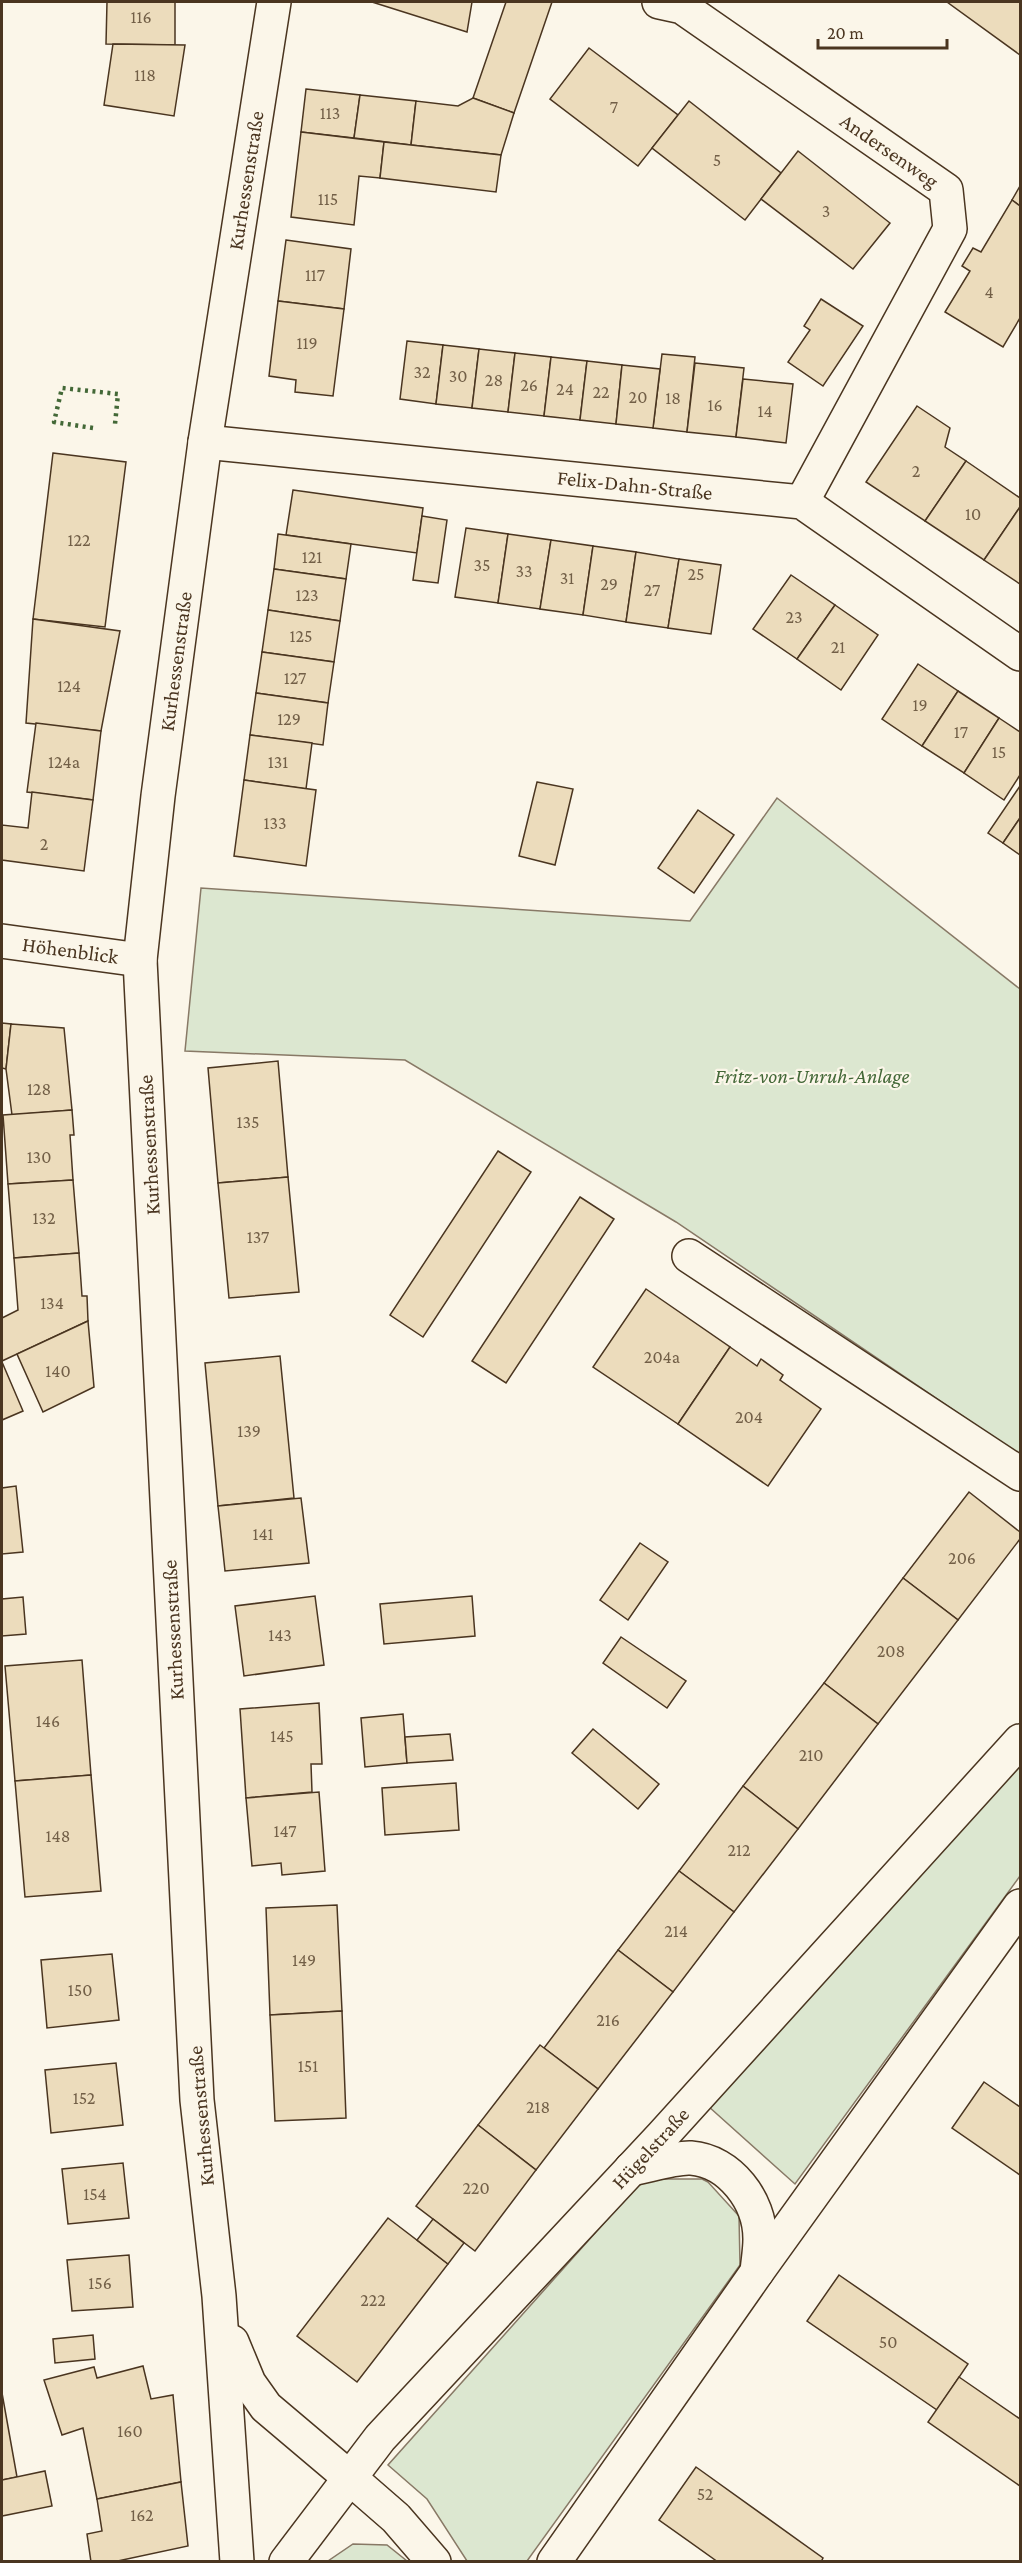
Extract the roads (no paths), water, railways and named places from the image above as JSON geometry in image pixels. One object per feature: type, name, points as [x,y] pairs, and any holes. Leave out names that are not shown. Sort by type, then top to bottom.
[{"type":"street","name":"Kurhessenstraße","points":[[237,2562],[219,2296],[196,2100],[140,960],[163,757],[205,442],[274,2]]},
{"type":"street","name":"Andersenweg","points":[[659,2],[682,8],[946,190],[950,229],[802,502]]},
{"type":"street","name":"Felix-Dahn-Straße","points":[[205,442],[802,502],[1020,654]]},
{"type":"street","name":"Höhenblick","points":[[2,940],[140,960]]},
{"type":"street","points":[[689,1256],[1020,1474]]},
{"type":"street","name":"Hügelstraße","points":[[286,2562],[380,2438],[632,2169],[1020,1741]]},
{"type":"street","points":[[554,2562],[757,2272],[1020,1906]]},
{"type":"street","points":[[632,2169],[690,2158],[719,2166],[741,2184],[754,2210],[760,2238],[757,2272]]},
{"type":"street","name":"Kurhessenstraße","points":[[219,2296],[232,2342],[254,2391],[266,2406],[396,2518],[434,2562]]},
{"type":"park label","name":"Fritz-von-Unruh-Anlage","points":[[812,1076]]}]
